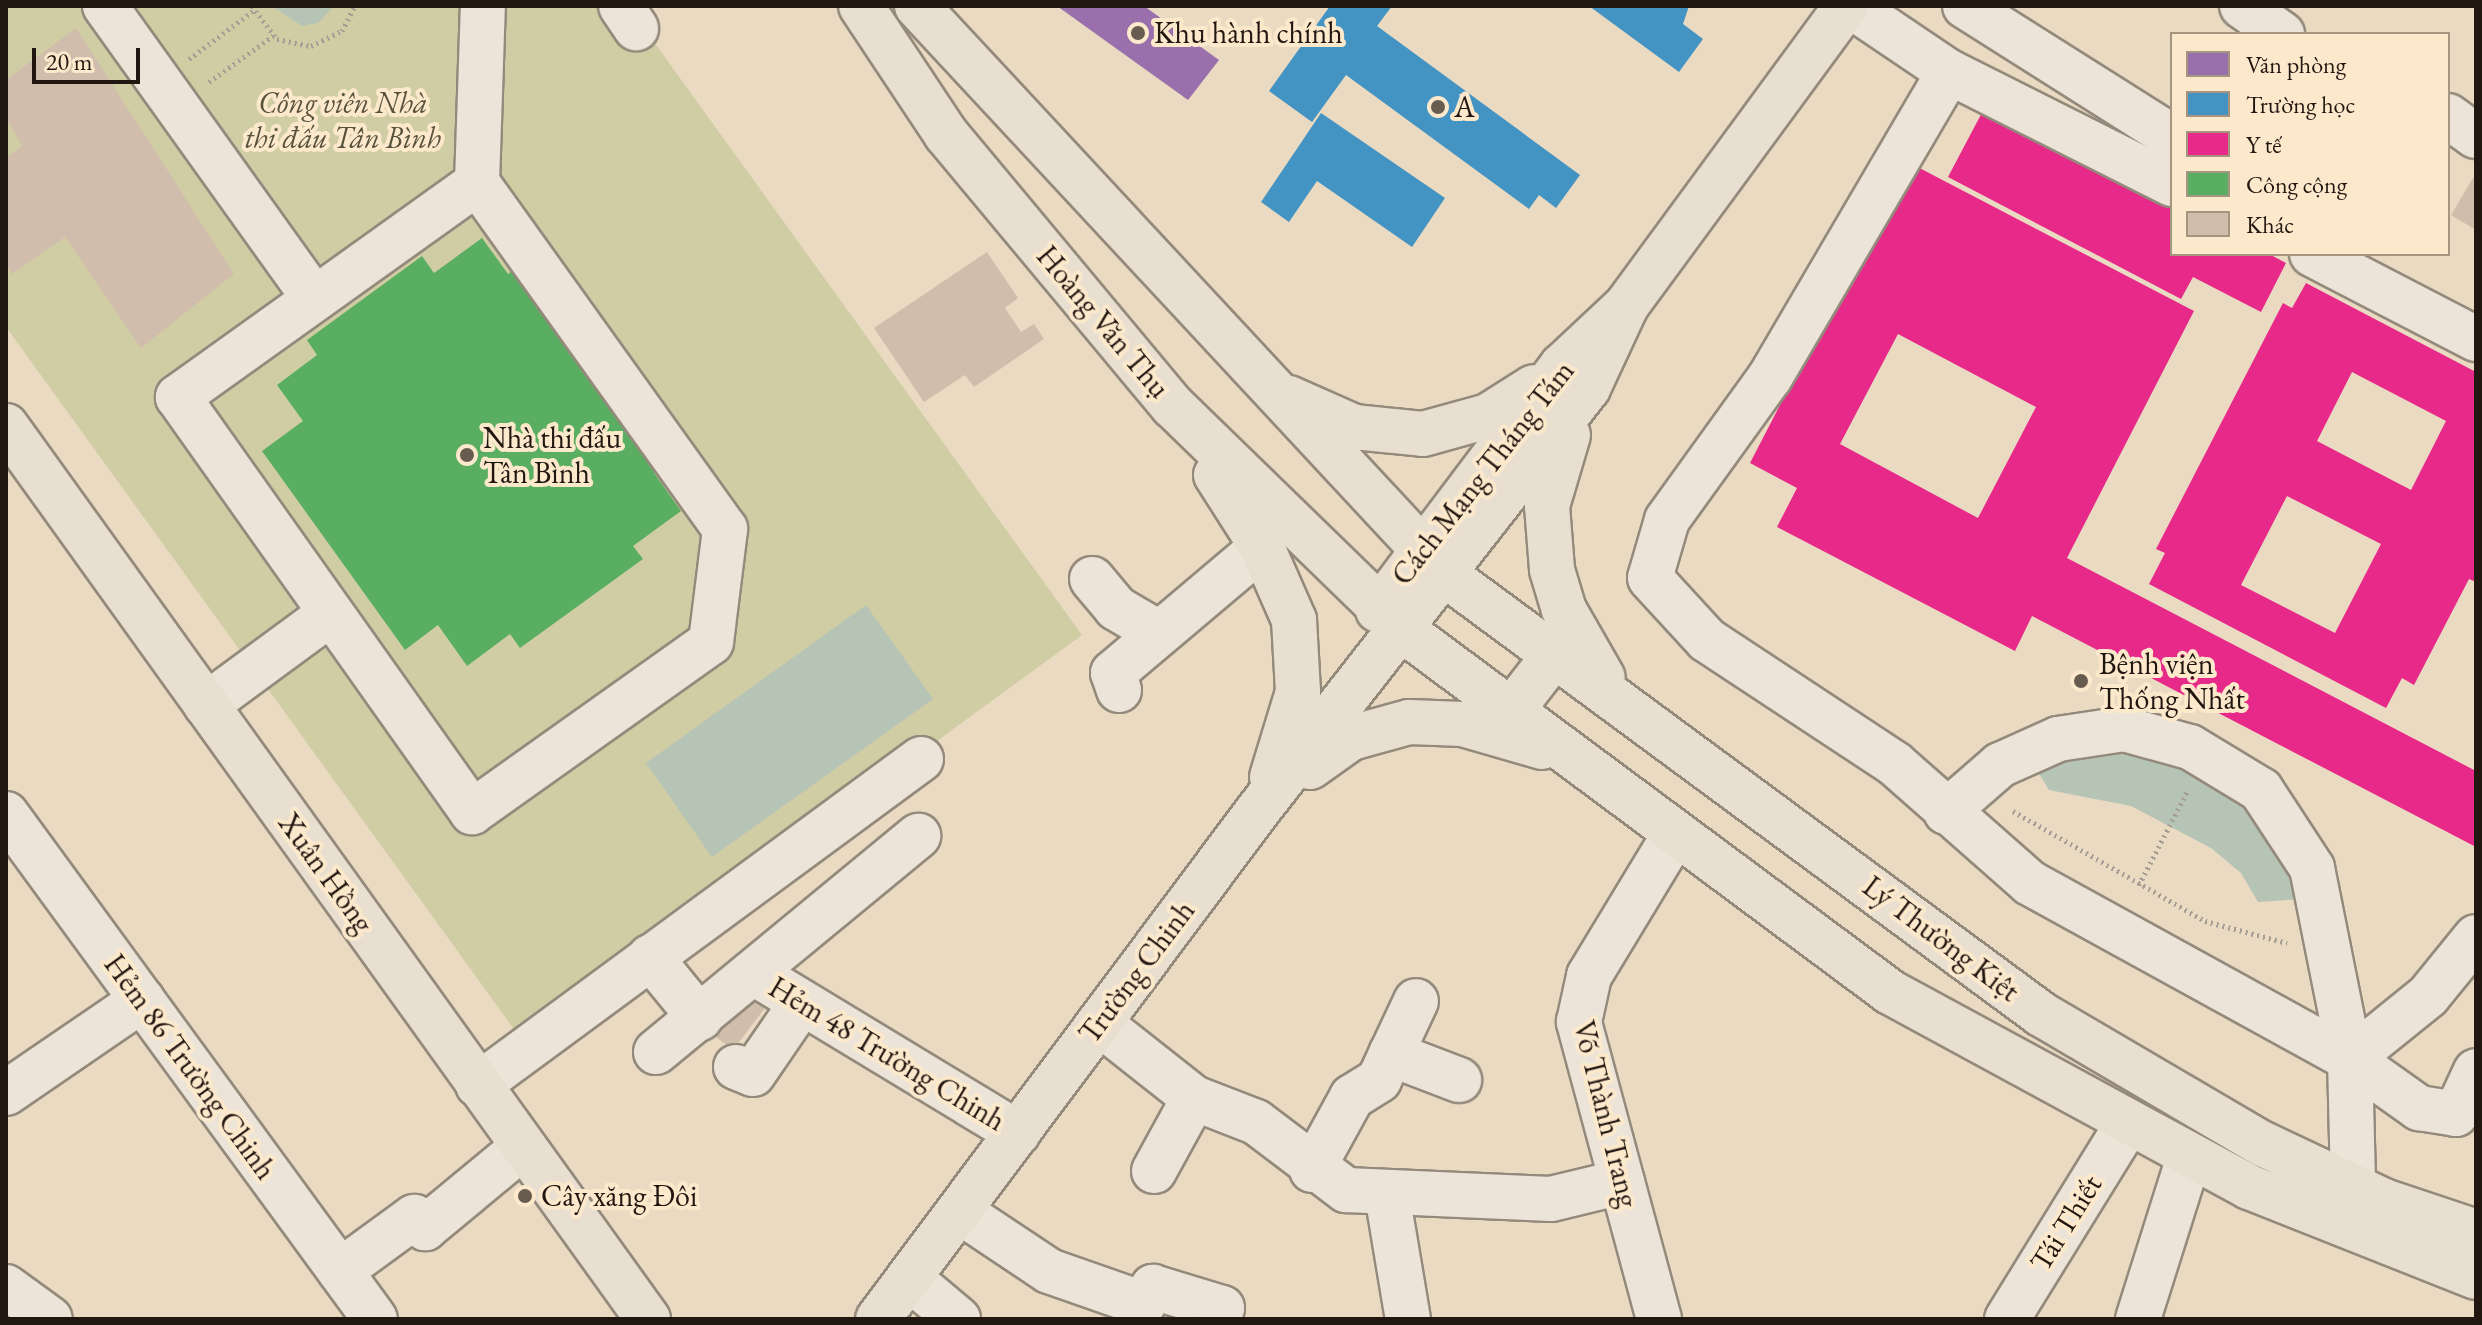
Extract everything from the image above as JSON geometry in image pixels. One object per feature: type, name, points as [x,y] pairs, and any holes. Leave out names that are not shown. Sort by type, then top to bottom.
[{"type":"main road","name":"Hoàng Văn Thụ","points":[[861,6],[946,134],[1173,406],[1391,621]]},
{"type":"main road","name":"Cách Mạng Tháng Tám","points":[[1391,621],[1849,6]]},
{"type":"main road","points":[[934,11],[1264,382],[1434,565]]},
{"type":"main road","points":[[1264,382],[1354,427],[1423,434],[1488,416],[1575,377]]},
{"type":"main road","points":[[1575,377],[1553,475],[1547,538],[1564,610],[1613,693]]},
{"type":"main road","points":[[1173,406],[1262,547],[1294,620],[1300,654],[1286,740],[1259,809]]},
{"type":"main road","name":"Xuân Hồng","points":[[6,426],[648,1319]]},
{"type":"main road","name":"Lý Thường Kiệt","points":[[1434,565],[1613,693],[2041,1014],[2153,1083],[2353,1186],[2476,1232]]},
{"type":"main road","points":[[1391,621],[1588,770]]},
{"type":"main road","name":"Trường Chinh","points":[[878,1319],[1259,809],[1391,621]]},
{"type":"main road","points":[[1511,711],[1556,653]]},
{"type":"main road","points":[[1259,809],[1351,738],[1409,722],[1497,732],[1588,770]]},
{"type":"main road","name":"Lý Thường Kiệt","points":[[1588,770],[1847,965],[2126,1126],[2189,1157],[2476,1277]]},
{"type":"street","points":[[105,6],[315,299]]},
{"type":"street","points":[[477,183],[178,397],[472,812],[711,642],[725,529],[477,183],[483,6]]},
{"type":"street","points":[[1849,6],[1949,72],[2170,183]]},
{"type":"street","points":[[1965,6],[2170,136]]},
{"type":"street","points":[[2220,32],[2241,6],[2279,32]]},
{"type":"street","points":[[1949,72],[1770,377],[1667,520],[1650,578],[1707,640],[1895,764],[1960,800],[2030,883],[2350,1059],[2419,1108],[2456,1114],[2476,1071]]},
{"type":"street","points":[[2450,117],[2476,136]]},
{"type":"street","points":[[2316,256],[2476,339]]},
{"type":"street","points":[[1092,579],[1116,608],[1157,632],[1166,633],[1262,547]]},
{"type":"street","points":[[206,705],[330,614]]},
{"type":"street","points":[[1119,690],[1113,673],[1157,632]]},
{"type":"street","points":[[1960,800],[2000,765],[2058,739],[2124,729],[2206,756],[2261,790],[2312,868],[2350,1059],[2353,1186]]},
{"type":"street","points":[[478,1085],[921,759]]},
{"type":"street","name":"Hẻm 86 Trường Chinh","points":[[6,814],[23,859],[142,1000],[340,1271],[367,1315]]},
{"type":"street","name":"Võ Thành Trang","points":[[1659,1319],[1584,1048],[1581,996],[1675,834]]},
{"type":"street","name":"Hẻm 48 Trường Chinh","points":[[656,1052],[757,975],[918,836]]},
{"type":"street","points":[[2350,1059],[2428,996],[2476,937]]},
{"type":"street","points":[[650,957],[700,1018]]},
{"type":"street","name":"Hẻm 48 Trường Chinh","points":[[757,975],[1018,1133]]},
{"type":"street","points":[[6,1093],[142,1000]]},
{"type":"street","points":[[1312,1170],[1352,1097],[1379,1080],[1416,1001]]},
{"type":"street","points":[[736,1067],[753,1074],[801,1004]]},
{"type":"street","points":[[1099,1023],[1194,1098],[1256,1122],[1312,1170],[1346,1190],[1551,1199],[1622,1182]]},
{"type":"street","points":[[1391,1054],[1459,1080]]},
{"type":"street","points":[[1154,1171],[1194,1098]]},
{"type":"street","name":"Tái Thiết","points":[[2007,1319],[2126,1126]]},
{"type":"street","points":[[340,1271],[414,1217],[425,1228],[523,1147]]},
{"type":"street","points":[[2138,1319],[2189,1157]]},
{"type":"street","points":[[1387,1194],[1408,1319]]},
{"type":"street","points":[[959,1211],[1049,1271],[1143,1304],[1153,1287],[1222,1308],[1219,1319]]},
{"type":"street","points":[[909,1278],[958,1319]]},
{"type":"street","points":[[6,1287],[50,1319]]},
{"type":"path","points":[[168,94],[252,9],[273,36],[295,46],[327,41],[355,6]]},
{"type":"path","points":[[168,94],[273,36]]},
{"type":"path","points":[[2139,885],[2206,756]]},
{"type":"path","points":[[1960,800],[2139,885],[2205,921],[2329,955]]},
{"type":"green space","name":"Công viên Nhà thi đấu Tân Bình","points":[[6,6],[628,6],[1082,635],[524,1043],[6,327]]},
{"type":"shaded area","points":[[272,6],[334,6],[318,23],[302,26]]},
{"type":"shaded area","points":[[866,605],[933,699],[712,857],[646,763]]},
{"type":"shaded area","points":[[2146,747],[2238,791],[2283,844],[2301,899],[2258,902],[2241,873],[2211,848],[2131,806],[2049,790],[2030,759]]},
{"type":"building: Văn phòng","name":"Khu hành chính","points":[[1057,6],[1144,6],[1219,60],[1188,100]]},
{"type":"building: Trường học","name":"A","points":[[1330,6],[1392,6],[1377,26],[1580,175],[1556,208],[1539,195],[1529,209],[1346,75],[1312,122],[1269,91]]},
{"type":"building: Trường học","points":[[1589,6],[1689,6],[1683,24],[1703,39],[1679,72]]},
{"type":"building: Trường học","points":[[1321,113],[1445,198],[1412,247],[1317,181],[1289,222],[1261,202]]},
{"type":"building: Y tế","points":[[1986,105],[2170,202],[2170,256],[2273,256],[2286,263],[2261,312],[2193,277],[2181,299],[1948,177]]},
{"type":"building: Y tế","points":[[1906,161],[2194,311],[2067,558],[2476,771],[2476,847],[2032,616],[2015,651],[1777,527],[1797,488],[1750,463]],"holes":[[[1898,334],[2036,407],[1978,518],[1840,444]]]},
{"type":"building: Y tế","points":[[2306,283],[2476,372],[2476,582],[2469,579],[2414,685],[2402,678],[2386,708],[2149,584],[2165,553],[2156,549],[2283,303],[2292,308]],"holes":[[[2352,372],[2446,421],[2411,490],[2317,441]],[[2287,496],[2381,544],[2335,633],[2241,585]]]},
{"type":"building: Công cộng","name":"Nhà thi đấu Tân Bình","points":[[482,238],[508,274],[529,258],[672,459],[654,473],[681,511],[633,546],[643,559],[520,648],[510,634],[467,666],[438,625],[405,650],[262,451],[303,421],[277,385],[317,355],[307,340],[422,256],[434,273]]},
{"type":"building: Khác","points":[[76,28],[234,274],[141,348],[65,237],[12,274],[6,264],[6,158],[22,146],[6,118],[6,80]]},
{"type":"building: Khác","points":[[2476,173],[2476,230],[2451,215]]},
{"type":"building: Khác","points":[[987,252],[1018,298],[1005,308],[1021,332],[1034,324],[1044,339],[974,387],[965,375],[924,402],[874,328]]},
{"type":"building: Khác","points":[[743,991],[765,1008],[733,1050],[712,1034]]},
{"type":"place","name":"Khu hành chính","points":[[1138,33]]},
{"type":"place","name":"A","points":[[1438,107]]},
{"type":"place","name":"Nhà thi đấu Tân Bình","points":[[467,455]]},
{"type":"place","name":"Bệnh viện Thống Nhất","points":[[2081,681]]},
{"type":"place","name":"Cây xăng Đôi","points":[[525,1196]]}]
